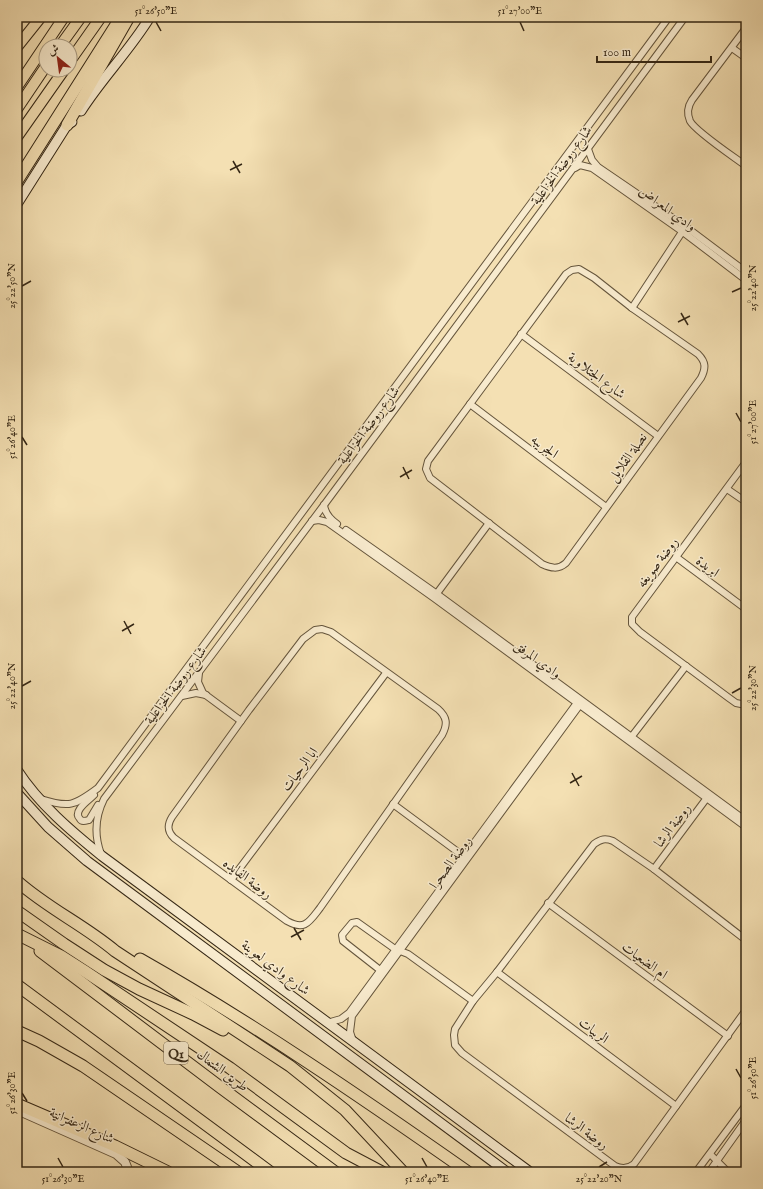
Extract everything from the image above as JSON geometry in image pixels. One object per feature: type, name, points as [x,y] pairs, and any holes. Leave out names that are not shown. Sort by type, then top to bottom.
[{"type":"highway","points":[[17,181],[121,17]]},
{"type":"highway","points":[[67,125],[129,17]]},
{"type":"highway","points":[[17,882],[42,901],[99,937],[156,968],[259,1032],[395,1121],[468,1172]]},
{"type":"highway","points":[[17,911],[104,970],[139,989],[194,1014],[290,1066]]},
{"type":"highway","points":[[18,934],[61,956],[86,972],[218,1060],[346,1153],[378,1170]]},
{"type":"highway","name":"طريق الشمال","points":[[18,934],[220,1087],[336,1172]]},
{"type":"highway","points":[[99,937],[115,951],[290,1066],[345,1110],[403,1172]]},
{"type":"highway","points":[[17,985],[270,1172]]},
{"type":"highway","points":[[17,1031],[39,1041],[83,1066],[238,1172]]},
{"type":"highway","points":[[17,1104],[115,1146],[168,1172]]},
{"type":"main road","points":[[17,47],[41,17]]},
{"type":"main road","points":[[17,87],[64,17]]},
{"type":"main road","points":[[66,38],[81,17]]},
{"type":"main road","points":[[78,50],[101,17]]},
{"type":"main road","points":[[17,204],[67,125],[76,118],[95,90],[138,36],[150,17]]},
{"type":"main road","points":[[17,109],[38,78]]},
{"type":"main road","points":[[17,137],[58,78]]},
{"type":"main road","name":"شارع وادي لعوينة","points":[[17,770],[39,799],[74,833],[102,856],[530,1172]]},
{"type":"main road","name":"شارع وادي لعوينة","points":[[17,793],[48,827],[87,861],[507,1172]]},
{"type":"street","name":"شارع روضة الخزاعلية","points":[[39,799],[60,804],[71,804],[82,800],[98,788],[669,17]]},
{"type":"street","name":"شارع روضة الخزاعلية","points":[[102,856],[96,834],[97,820],[101,805],[108,793],[574,169],[685,17]]},
{"type":"street","points":[[746,28],[692,100],[689,105],[688,116],[697,130],[746,166]]},
{"type":"street","points":[[732,48],[746,58]]},
{"type":"street","name":"وادي المعراض","points":[[588,149],[590,156],[598,167],[684,230],[746,280]]},
{"type":"street","name":"وادي المعراض","points":[[574,169],[580,165],[592,168],[746,272]]},
{"type":"street","points":[[632,308],[684,230]]},
{"type":"street","name":"نصلة القلايل","points":[[576,269],[583,271],[632,308],[698,354],[702,358],[705,365],[704,372],[566,563],[556,568],[547,566],[542,564],[430,478],[426,469],[428,461],[566,274],[576,269]]},
{"type":"street","name":"شارع الجتلاوية","points":[[521,334],[658,436]]},
{"type":"street","name":"الجريبه","points":[[470,404],[606,507]]},
{"type":"street","name":"روضة صويغه","points":[[746,462],[633,614],[632,620],[635,628],[640,632],[736,702],[746,705]]},
{"type":"street","points":[[728,488],[746,502]]},
{"type":"street","name":"وادي المرفق","points":[[324,505],[326,514],[331,520],[580,702],[746,827]]},
{"type":"street","name":"وادي المرفق","points":[[312,520],[323,520],[327,522],[436,596]]},
{"type":"street","points":[[436,596],[489,523]]},
{"type":"street","name":"ابريدة","points":[[676,557],[746,609]]},
{"type":"street","name":"روضة الفايده","points":[[322,629],[331,632],[386,673],[438,709],[444,715],[446,723],[442,735],[311,920],[303,925],[296,926],[287,922],[170,834],[168,825],[172,817],[241,721],[303,639],[315,630],[322,629]]},
{"type":"street","points":[[630,739],[686,666]]},
{"type":"street","points":[[199,673],[199,686],[206,696]]},
{"type":"street","name":"ابا الرحيات","points":[[231,880],[386,673]]},
{"type":"street","points":[[181,696],[191,693],[206,696],[241,721]]},
{"type":"street","name":"روضة الصحرا","points":[[354,1042],[350,1032],[352,1016],[398,950],[580,702]]},
{"type":"street","points":[[98,788],[94,795],[78,813],[78,817],[81,820],[89,820],[98,804],[108,793]]},
{"type":"street","name":"وادي المرفق","points":[[708,797],[746,821]]},
{"type":"street","name":"روضة الرشا","points":[[654,869],[708,797]]},
{"type":"street","points":[[393,804],[465,858]]},
{"type":"street","name":"روضة الرشا","points":[[746,940],[654,869],[613,841],[606,839],[599,840],[594,844],[497,972],[473,1001],[455,1029],[454,1039],[457,1048],[615,1166],[624,1169],[634,1164],[746,1010]]},
{"type":"street","name":"ام الضعيات","points":[[548,903],[728,1036]]},
{"type":"street","points":[[380,970],[341,938],[352,923],[357,922],[398,950],[408,954],[473,1001]]},
{"type":"street","name":"روضة الصحرا","points":[[327,1022],[341,1019],[349,1013],[380,970],[398,950]]},
{"type":"street","name":"الربيات","points":[[497,972],[676,1106]]},
{"type":"street","points":[[696,1172],[746,1105]]},
{"type":"street","name":"شارع الزعفرانية","points":[[17,1110],[116,1154],[126,1162],[128,1172]]},
{"type":"street","points":[[702,1165],[710,1172],[746,1120]]},
{"type":"street","points":[[710,1154],[728,1172]]}]
